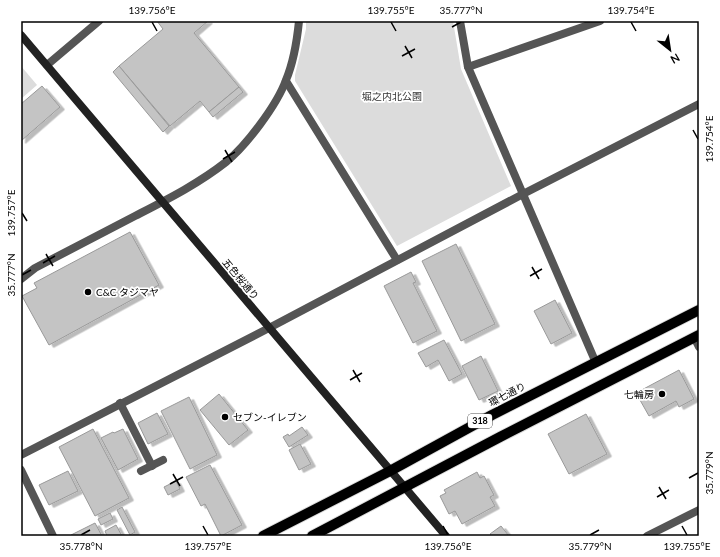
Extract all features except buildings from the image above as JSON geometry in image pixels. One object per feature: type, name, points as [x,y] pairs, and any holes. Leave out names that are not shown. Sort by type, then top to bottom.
[{"type":"main road","name":"環七通り","points":[[263,536],[390,471],[492,415],[699,310]]},
{"type":"main road","name":"318","points":[[312,536],[500,436],[696,336]]},
{"type":"street","points":[[47,65],[99,21]]},
{"type":"street","points":[[21,280],[35,268],[162,202],[208,175],[227,161],[244,144],[258,126],[273,105],[286,81],[294,53],[299,21]]},
{"type":"street","points":[[460,21],[468,67],[596,363]]},
{"type":"street","points":[[468,67],[600,21]]},
{"type":"street","name":"五色桜通り","points":[[21,35],[446,536]]},
{"type":"street","points":[[286,81],[397,260]]},
{"type":"street","points":[[21,455],[269,328],[523,194],[699,104]]},
{"type":"street","points":[[696,336],[699,347]]},
{"type":"street","points":[[120,404],[152,466]]},
{"type":"street","points":[[141,471],[163,460]]},
{"type":"street","points":[[21,470],[53,536]]},
{"type":"street","points":[[647,536],[699,510]]},
{"type":"green space","name":"堀之内北公園","points":[[306,21],[453,21],[461,69],[511,186],[397,246],[295,81],[295,75],[306,29]]},
{"type":"green space","points":[[21,66],[37,85],[21,99]]},
{"type":"place","name":"C&C タジマヤ","points":[[88,292]]},
{"type":"place","name":"七輪房","points":[[662,394]]},
{"type":"place","name":"セブン-イレブン","points":[[225,417]]}]
